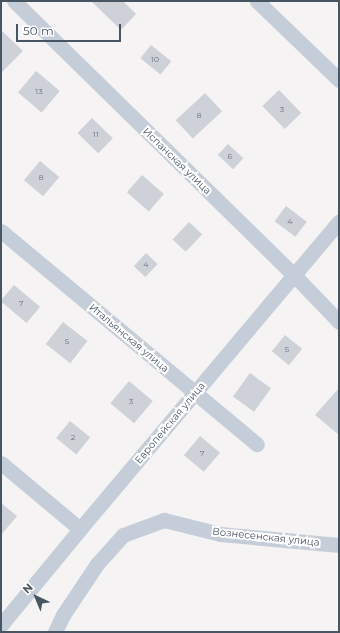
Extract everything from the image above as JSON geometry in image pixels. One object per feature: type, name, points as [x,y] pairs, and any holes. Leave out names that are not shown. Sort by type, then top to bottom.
[{"type":"street","name":"Испанская улица","points":[[14,1],[294,275],[339,322]]},
{"type":"street","points":[[257,1],[339,80]]},
{"type":"street","name":"Европейская улица","points":[[1,625],[80,528],[339,221]]},
{"type":"street","name":"Итальянская улица","points":[[1,231],[257,444]]},
{"type":"street","points":[[1,463],[80,528]]},
{"type":"street","name":"Вознесенская улица","points":[[55,632],[63,614],[97,564],[123,535],[164,520],[220,534],[339,545]]},
{"type":"building","points":[[91,1],[123,1],[136,14],[121,30]]},
{"type":"building","points":[[1,30],[23,51],[1,73]]},
{"type":"building","points":[[151,45],[171,61],[161,75],[140,58]]},
{"type":"building","points":[[36,71],[60,91],[42,112],[18,92]]},
{"type":"building","points":[[279,90],[301,113],[285,129],[262,106]]},
{"type":"building","points":[[205,93],[222,111],[193,139],[176,120]]},
{"type":"building","points":[[92,118],[113,138],[98,153],[77,133]]},
{"type":"building","points":[[228,144],[243,158],[233,169],[218,155]]},
{"type":"building","points":[[40,161],[59,177],[43,196],[24,180]]},
{"type":"building","points":[[142,175],[164,194],[149,211],[127,192]]},
{"type":"building","points":[[286,206],[307,222],[295,237],[275,221]]},
{"type":"building","points":[[189,222],[202,234],[186,252],[173,240]]},
{"type":"building","points":[[146,253],[158,264],[145,277],[134,266]]},
{"type":"building","points":[[14,285],[40,307],[27,323],[1,302]]},
{"type":"building","points":[[63,322],[87,341],[70,363],[46,344]]},
{"type":"building","points":[[285,335],[302,349],[289,365],[272,351]]},
{"type":"building","points":[[250,373],[271,388],[254,412],[233,396]]},
{"type":"building","points":[[129,381],[153,401],[134,423],[110,403]]},
{"type":"building","points":[[339,388],[339,435],[315,415]]},
{"type":"building","points":[[70,421],[90,437],[76,454],[56,438]]},
{"type":"building","points":[[200,436],[220,453],[204,472],[184,455]]},
{"type":"building","points":[[1,503],[17,516],[1,535]]}]
